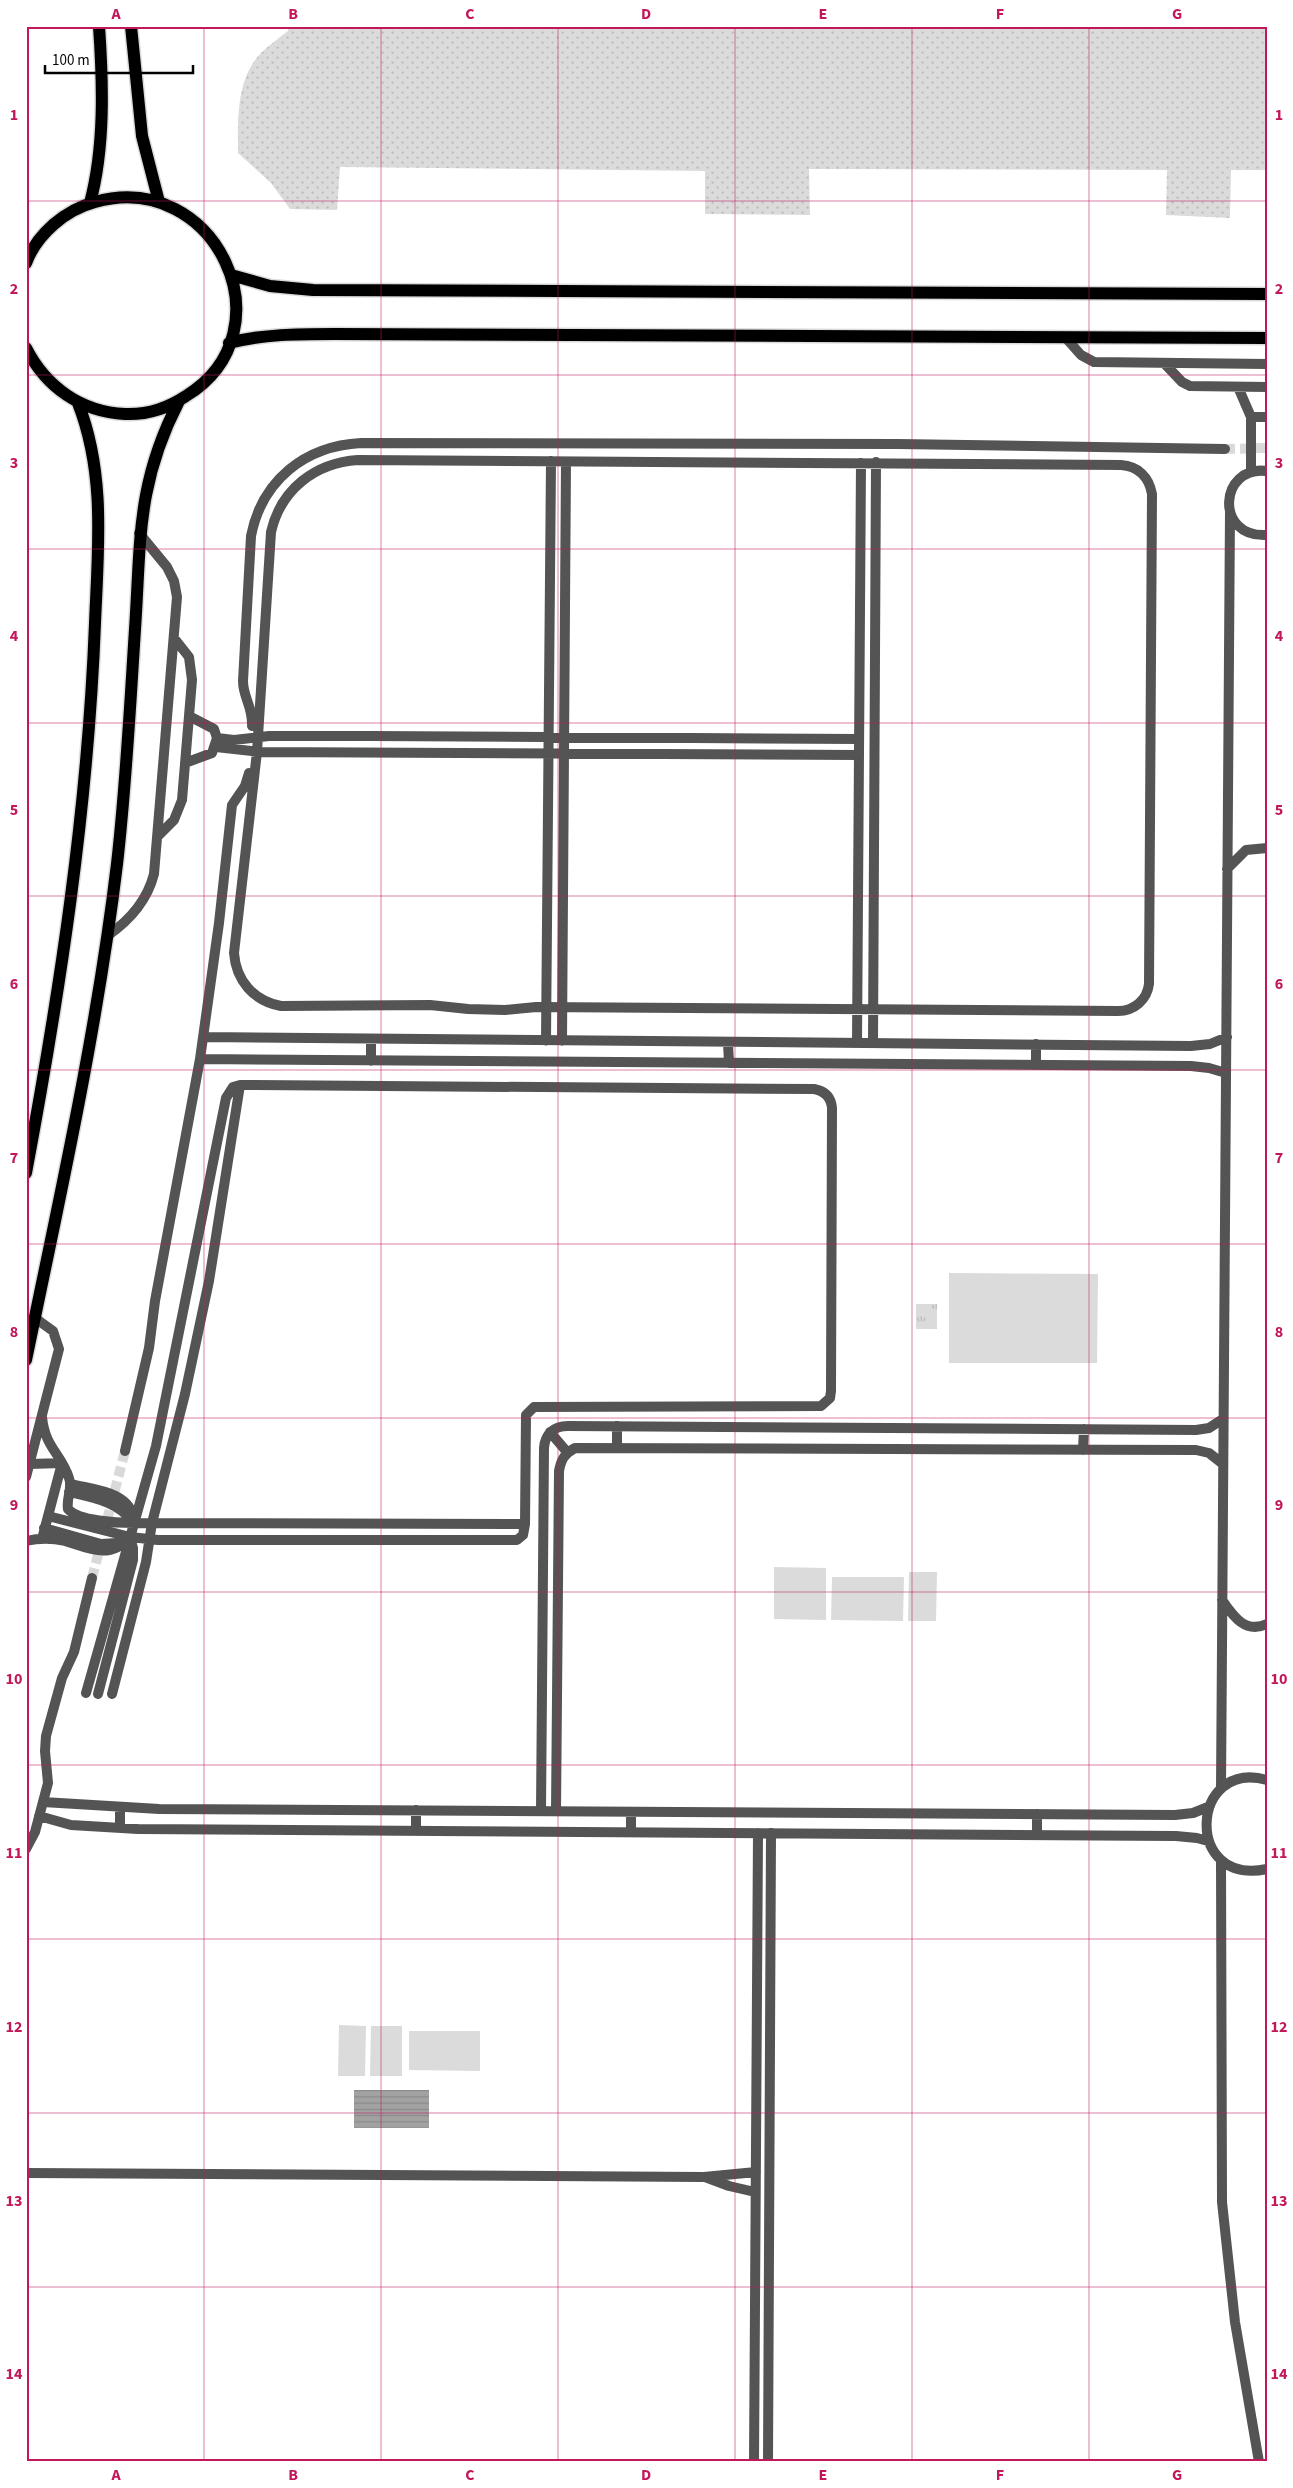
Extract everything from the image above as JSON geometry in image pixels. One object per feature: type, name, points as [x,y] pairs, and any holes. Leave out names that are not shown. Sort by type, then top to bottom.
[{"type":"main road","points":[[90,203],[95,182],[100,141],[99,26]]},
{"type":"main road","points":[[131,26],[142,136],[159,202]]},
{"type":"main road","points":[[26,263],[34,248],[51,227],[73,211],[90,203],[124,197],[159,202],[183,213],[204,229],[221,250],[231,275],[236,310],[229,343],[209,377],[178,401],[154,410],[129,414],[103,411],[78,403],[47,380],[26,348]]},
{"type":"main road","points":[[231,275],[240,280],[270,286],[313,290],[1267,294]]},
{"type":"main road","points":[[229,343],[268,336],[334,334],[1267,338]]},
{"type":"main road","points":[[26,1360],[78,1104],[107,936],[125,779],[139,533],[144,495],[154,457],[178,401]]},
{"type":"main road","points":[[26,1173],[64,955],[90,716],[99,497],[93,449],[78,403]]},
{"type":"street","points":[[1065,337],[1081,355],[1094,362],[1267,364]]},
{"type":"street","points":[[1164,363],[1176,377],[1190,386],[1267,387]]},
{"type":"street","points":[[1238,387],[1251,417],[1251,472]]},
{"type":"street","points":[[1251,417],[1267,417]]},
{"type":"street","points":[[255,738],[252,713],[243,681],[250,543],[254,522],[259,507],[276,480],[300,460],[330,447],[361,443],[898,444],[1225,449]]},
{"type":"street","points":[[346,461],[551,461],[876,462],[1127,466],[1138,470],[1146,478],[1152,494],[1149,984],[1145,995],[1134,1007],[1122,1011],[562,1007],[505,1010],[430,1005],[289,1006],[266,1002],[253,994],[239,976],[234,953],[254,751],[270,540],[279,507],[294,487],[322,468],[346,461]]},
{"type":"street","points":[[546,1041],[551,461]]},
{"type":"street","points":[[562,1041],[566,462]]},
{"type":"street","points":[[873,1043],[876,462]]},
{"type":"street","points":[[856,1043],[861,463]]},
{"type":"street","points":[[1221,1789],[1230,512],[1228,504],[1232,488],[1244,476],[1251,472],[1267,471]]},
{"type":"street","points":[[1230,512],[1240,528],[1257,535],[1267,535]]},
{"type":"street","points":[[107,936],[133,913],[146,894],[154,874],[174,638],[177,598],[174,581],[167,567],[139,533]]},
{"type":"street","points":[[860,582],[875,582]]},
{"type":"street","points":[[158,836],[174,820],[180,807],[189,716],[191,664],[185,650],[174,638]]},
{"type":"street","points":[[185,763],[210,754],[216,742],[214,729],[189,716]]},
{"type":"street","points":[[216,742],[255,738],[859,739]]},
{"type":"street","points":[[216,742],[254,751],[859,755]]},
{"type":"street","points":[[126,1451],[149,1348],[155,1301],[200,1059],[220,913],[232,805],[248,779],[254,751]]},
{"type":"street","points":[[1227,869],[1246,850],[1267,848]]},
{"type":"street","points":[[203,1037],[1191,1046],[1210,1044],[1226,1037]]},
{"type":"street","points":[[371,1040],[371,1061]]},
{"type":"street","points":[[728,1043],[729,1063]]},
{"type":"street","points":[[1036,1044],[1036,1065]]},
{"type":"street","points":[[200,1059],[1200,1066],[1226,1073]]},
{"type":"street","points":[[112,1694],[146,1562],[152,1523],[185,1394],[226,1182],[240,1085]]},
{"type":"street","points":[[48,1516],[130,1537],[149,1540],[514,1540],[523,1535],[525,1524],[526,1415],[534,1407],[814,1408],[821,1406],[828,1402],[832,1391],[832,1108],[830,1099],[823,1092],[814,1089],[240,1085],[233,1087],[227,1094],[159,1433],[134,1523],[130,1537],[86,1693]]},
{"type":"street","points":[[210,1177],[226,1182]]},
{"type":"street","points":[[26,1477],[58,1354],[58,1344],[53,1331],[35,1318]]},
{"type":"street","points":[[42,1417],[48,1444],[62,1463],[70,1488],[67,1507],[71,1513],[97,1520],[134,1523],[525,1524]]},
{"type":"street","points":[[541,1811],[544,1448],[550,1432],[561,1426],[1203,1430],[1214,1426],[1223,1419]]},
{"type":"street","points":[[617,1426],[617,1447]]},
{"type":"street","points":[[1084,1429],[1084,1450]]},
{"type":"street","points":[[550,1432],[567,1452]]},
{"type":"street","points":[[556,1811],[559,1471],[561,1461],[567,1452],[583,1447],[1202,1451],[1214,1456],[1223,1464]]},
{"type":"street","points":[[30,1464],[62,1463]]},
{"type":"street","points":[[43,1534],[62,1463]]},
{"type":"street","points":[[144,1487],[160,1492]]},
{"type":"street","points":[[70,1488],[123,1500],[132,1512],[134,1523]]},
{"type":"street","points":[[26,1541],[43,1534],[103,1551],[115,1549],[130,1537]]},
{"type":"street","points":[[98,1694],[133,1560],[133,1548],[130,1537]]},
{"type":"street","points":[[26,1850],[33,1838],[48,1776],[45,1751],[46,1736],[62,1678],[74,1652],[92,1578]]},
{"type":"street","points":[[1222,1600],[1240,1622],[1254,1627],[1267,1624]]},
{"type":"street","points":[[1267,1780],[1245,1778],[1232,1782],[1221,1789],[1208,1807],[1205,1830],[1208,1841],[1221,1860],[1234,1868],[1250,1872],[1267,1869]]},
{"type":"street","points":[[43,1802],[120,1808],[1176,1815],[1193,1813],[1208,1807]]},
{"type":"street","points":[[120,1808],[120,1828]]},
{"type":"street","points":[[416,1810],[416,1831]]},
{"type":"street","points":[[631,1812],[632,1832]]},
{"type":"street","points":[[1037,1814],[1037,1835]]},
{"type":"street","points":[[39,1816],[71,1825],[120,1828],[1176,1836],[1208,1841]]},
{"type":"street","points":[[754,2462],[758,1833]]},
{"type":"street","points":[[768,2462],[771,1833]]},
{"type":"street","points":[[1221,1860],[1220,2150],[1222,2202],[1235,2322],[1259,2462]]},
{"type":"street","points":[[26,2173],[704,2177],[756,2172]]},
{"type":"street","points":[[704,2177],[729,2186],[755,2192]]},
{"type":"green space","points":[[288,26],[1267,26],[1267,170],[1231,170],[1230,218],[1166,215],[1167,170],[809,169],[810,215],[705,214],[705,171],[340,167],[337,210],[290,209],[271,183],[238,153],[240,100],[247,75],[261,53],[288,31]]},
{"type":"green space","points":[[949,1273],[1098,1274],[1097,1363],[949,1363]]},
{"type":"green space","points":[[916,1304],[937,1304],[937,1329],[916,1329]]},
{"type":"green space","points":[[774,1567],[826,1568],[826,1620],[774,1619]]},
{"type":"green space","points":[[909,1572],[937,1572],[936,1621],[908,1621]]},
{"type":"green space","points":[[832,1577],[904,1577],[903,1621],[831,1620]]},
{"type":"green space","points":[[339,2025],[366,2026],[365,2076],[338,2076]]},
{"type":"green space","points":[[371,2026],[402,2026],[402,2076],[370,2076]]},
{"type":"green space","points":[[409,2031],[480,2031],[480,2071],[409,2070]]},
{"type":"shaded area","points":[[354,2090],[429,2090],[429,2128],[354,2128]]},
{"type":"tunnel","points":[[1225,449],[1267,448]]},
{"type":"tunnel","points":[[92,1578],[125,1451]]}]
